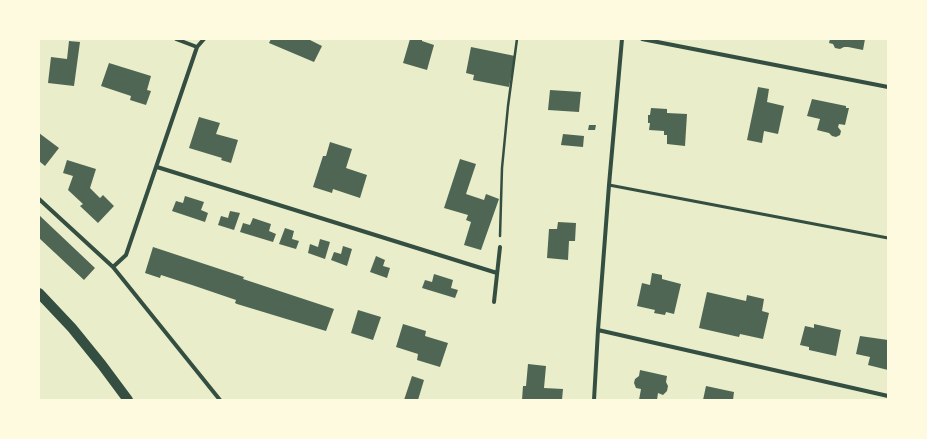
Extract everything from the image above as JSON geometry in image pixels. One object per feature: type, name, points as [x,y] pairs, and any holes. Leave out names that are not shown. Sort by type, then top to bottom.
[{"type":"main road","points":[[39,293],[77,334],[128,400]]},
{"type":"street","points":[[176,39],[197,47]]},
{"type":"street","points":[[113,267],[126,256],[197,47],[204,39]]},
{"type":"street","points":[[594,400],[609,185],[622,39]]},
{"type":"street","points":[[642,39],[888,87]]},
{"type":"street","points":[[157,167],[497,273]]},
{"type":"street","points":[[39,199],[113,267],[220,400]]},
{"type":"street","points":[[494,302],[500,247]]},
{"type":"street","points":[[598,330],[888,396]]},
{"type":"lane","points":[[609,185],[888,238]]},
{"type":"path","points":[[500,247],[502,168],[508,106],[517,39]]},
{"type":"building","points":[[271,39],[310,39],[322,46],[314,62],[269,43]]},
{"type":"building","points":[[410,39],[422,39],[422,41],[434,45],[427,70],[403,63]]},
{"type":"building","points":[[830,39],[865,39],[863,50],[848,47],[840,49],[835,48],[833,44],[829,43]]},
{"type":"building","points":[[69,41],[80,42],[74,86],[48,83],[51,57],[67,59]]},
{"type":"building","points":[[471,47],[515,56],[509,87],[473,80],[474,75],[466,73]]},
{"type":"building","points":[[109,63],[151,76],[147,90],[151,91],[146,105],[130,100],[131,96],[101,86]]},
{"type":"building","points":[[758,87],[769,89],[767,102],[784,106],[778,134],[764,131],[762,143],[747,140]]},
{"type":"building","points":[[550,90],[581,92],[579,112],[548,110]]},
{"type":"building","points":[[812,99],[846,106],[846,108],[849,108],[845,125],[839,124],[838,127],[841,131],[840,135],[836,137],[829,133],[817,130],[820,119],[807,116]]},
{"type":"building","points":[[651,108],[667,109],[667,113],[687,114],[685,146],[667,144],[667,135],[664,135],[664,131],[649,130],[650,123],[648,123],[648,115],[650,115]]},
{"type":"building","points":[[199,117],[220,123],[216,134],[238,140],[231,163],[221,160],[222,158],[189,148]]},
{"type":"building","points":[[589,125],[596,125],[595,130],[588,130]]},
{"type":"building","points":[[39,133],[59,148],[45,166],[39,161]]},
{"type":"building","points":[[563,134],[584,136],[583,147],[561,145]]},
{"type":"building","points":[[330,142],[352,149],[346,168],[367,175],[360,198],[333,189],[332,193],[313,187],[323,156],[326,156]]},
{"type":"building","points":[[460,159],[476,164],[466,194],[484,200],[486,194],[499,199],[481,250],[464,245],[471,222],[466,220],[468,215],[444,208]]},
{"type":"building","points":[[67,160],[96,169],[90,188],[100,198],[103,195],[114,206],[98,223],[80,206],[83,204],[68,190],[73,176],[63,173]]},
{"type":"building","points":[[185,196],[204,202],[201,210],[208,213],[205,222],[172,211],[176,201],[183,203]]},
{"type":"building","points":[[230,211],[240,213],[234,230],[218,225],[221,216],[228,218]]},
{"type":"building","points":[[39,215],[95,268],[84,280],[39,238]]},
{"type":"building","points":[[253,218],[271,224],[269,231],[276,234],[273,242],[240,232],[243,223],[250,225]]},
{"type":"building","points":[[558,222],[576,223],[575,241],[569,241],[568,260],[547,258],[549,229],[557,229]]},
{"type":"building","points":[[285,228],[294,231],[292,239],[299,241],[296,249],[279,244]]},
{"type":"building","points":[[320,239],[330,242],[325,259],[308,253],[310,244],[318,247]]},
{"type":"building","points":[[343,246],[352,249],[347,266],[331,260],[334,252],[341,254]]},
{"type":"building","points":[[153,247],[334,309],[326,331],[237,304],[235,303],[236,300],[161,275],[160,278],[145,273]]},
{"type":"building","points":[[376,256],[385,260],[383,266],[390,268],[387,278],[370,272]]},
{"type":"building","points":[[652,273],[662,275],[662,279],[681,284],[674,314],[666,312],[665,315],[654,313],[655,310],[637,306],[642,283],[650,285]]},
{"type":"building","points":[[434,274],[453,280],[451,288],[458,290],[455,298],[422,288],[425,280],[432,282]]},
{"type":"building","points":[[707,292],[746,301],[747,295],[764,299],[762,311],[769,313],[763,339],[740,334],[739,337],[699,328]]},
{"type":"building","points":[[358,310],[381,317],[373,340],[351,333]]},
{"type":"building","points":[[403,324],[426,331],[425,336],[448,343],[440,367],[417,360],[418,354],[396,347]]},
{"type":"building","points":[[814,324],[841,330],[836,356],[809,350],[809,347],[800,345],[805,326],[814,328]]},
{"type":"building","points":[[860,336],[888,340],[888,370],[868,365],[870,357],[856,354]]},
{"type":"building","points":[[528,364],[546,366],[544,388],[563,389],[562,400],[522,400],[523,386],[526,386]]},
{"type":"building","points":[[640,370],[667,376],[667,391],[663,395],[658,393],[657,400],[639,400],[641,389],[636,388],[634,383],[635,379],[639,376]]},
{"type":"building","points":[[412,376],[424,380],[418,400],[404,400]]},
{"type":"building","points":[[706,386],[734,392],[733,400],[703,400]]}]
